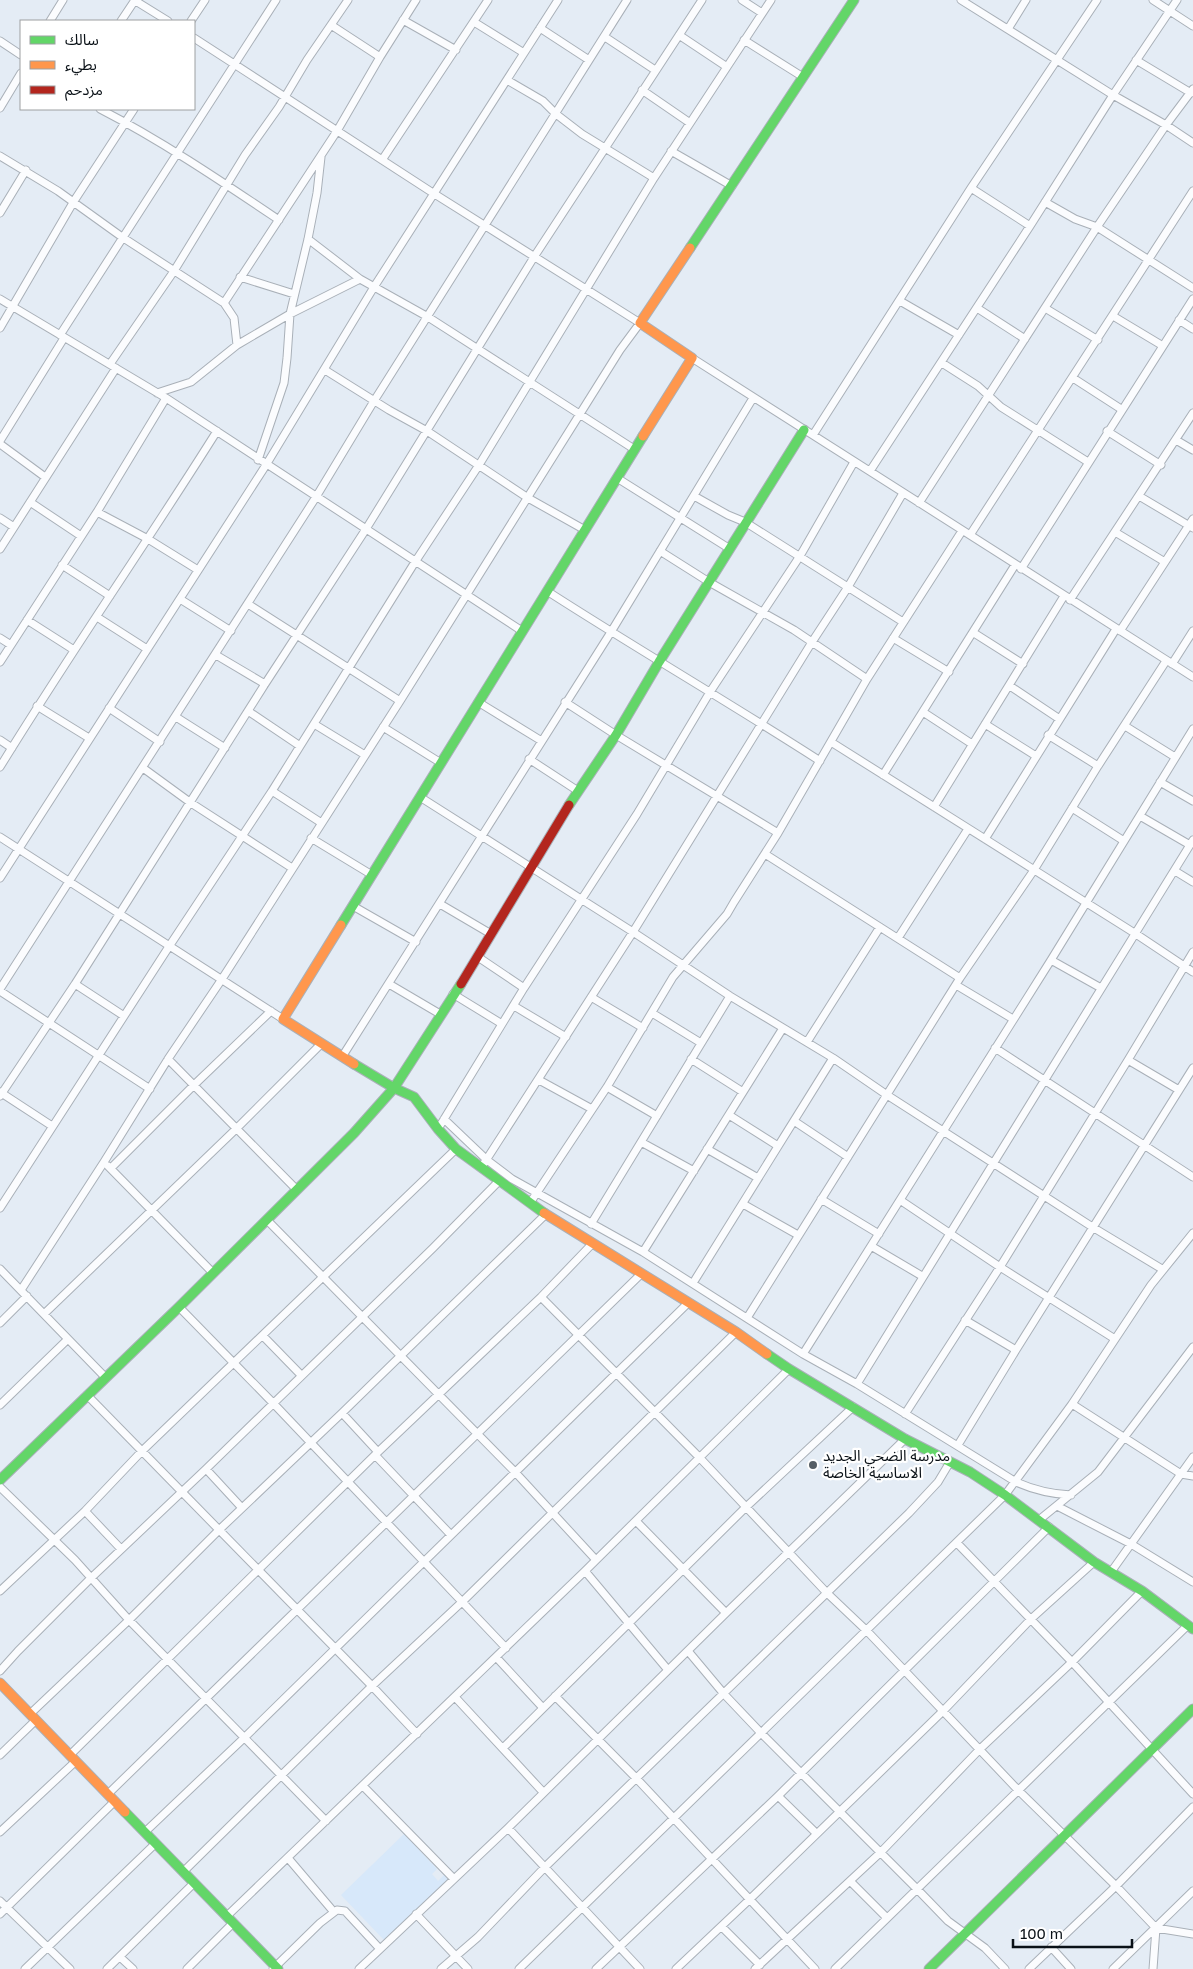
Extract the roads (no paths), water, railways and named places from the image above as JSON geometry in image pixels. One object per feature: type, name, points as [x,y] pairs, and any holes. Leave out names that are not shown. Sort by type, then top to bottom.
[{"type":"street","points":[[51,20],[63,0]]},
{"type":"street","points":[[122,20],[135,0],[166,20]]},
{"type":"street","points":[[192,20],[205,0]]},
{"type":"street","points":[[45,478],[0,442],[122,237],[276,0]]},
{"type":"street","points":[[0,549],[227,185],[286,98],[348,0]]},
{"type":"street","points":[[224,303],[337,131],[416,0]]},
{"type":"street","points":[[382,160],[488,0]]},
{"type":"street","points":[[0,878],[266,466],[374,287],[558,0]]},
{"type":"street","points":[[150,1089],[0,990],[231,632],[484,225],[627,0]]},
{"type":"street","points":[[52,1126],[1,1094],[75,984],[191,803],[265,684],[366,529],[534,257],[702,0]]},
{"type":"street","points":[[742,0],[762,13]]},
{"type":"street","points":[[0,1208],[272,791],[415,562],[479,465],[671,151],[771,0]]},
{"type":"street","points":[[21,1290],[168,1059],[222,979],[320,822],[400,701],[623,345],[640,323],[732,186],[854,0]]},
{"type":"street","points":[[961,0],[1193,143]]},
{"type":"street","points":[[1008,29],[1026,0]]},
{"type":"street","points":[[813,435],[972,188],[1097,0]]},
{"type":"street","points":[[1154,0],[1193,26]]},
{"type":"street","points":[[870,471],[942,363],[1113,95],[1177,0]]},
{"type":"street","points":[[403,20],[456,50]]},
{"type":"street","points":[[474,22],[524,53]]},
{"type":"street","points":[[331,25],[380,57]]},
{"type":"street","points":[[540,28],[589,60]]},
{"type":"street","points":[[679,35],[728,67]]},
{"type":"street","points":[[605,37],[655,70]]},
{"type":"street","points":[[195,39],[433,193],[640,323],[753,398],[1193,677]]},
{"type":"street","points":[[744,40],[803,77]]},
{"type":"street","points":[[0,41],[20,54]]},
{"type":"street","points":[[919,503],[1097,227],[1166,125],[1192,91],[1136,60]]},
{"type":"street","points":[[0,108],[20,75]]},
{"type":"street","points":[[507,80],[543,101],[556,114],[605,148],[654,178]]},
{"type":"street","points":[[642,90],[690,123]]},
{"type":"street","points":[[102,110],[176,152],[279,220]]},
{"type":"street","points":[[0,328],[74,201],[133,110]]},
{"type":"street","points":[[671,151],[732,186]]},
{"type":"street","points":[[0,156],[26,170],[74,201],[122,237],[224,303],[234,318],[237,345]]},
{"type":"street","points":[[258,460],[284,383],[290,314],[317,193],[320,157]]},
{"type":"street","points":[[0,213],[26,170]]},
{"type":"street","points":[[972,188],[1030,226]]},
{"type":"street","points":[[970,535],[1193,192]]},
{"type":"street","points":[[1045,202],[1076,219],[1097,227],[1193,288]]},
{"type":"street","points":[[308,239],[360,279],[428,317],[634,449]]},
{"type":"street","points":[[240,277],[294,294]]},
{"type":"street","points":[[157,393],[191,382],[237,345],[290,314],[360,279]]},
{"type":"street","points":[[883,775],[974,632],[1088,462],[1193,298]]},
{"type":"street","points":[[0,299],[166,398],[266,466],[522,631]]},
{"type":"street","points":[[900,301],[960,335]]},
{"type":"street","points":[[977,308],[1025,339]]},
{"type":"street","points":[[1046,308],[1098,340]]},
{"type":"street","points":[[1113,316],[1162,346]]},
{"type":"street","points":[[1179,320],[1193,329]]},
{"type":"street","points":[[283,1019],[692,358]]},
{"type":"street","points":[[942,363],[978,386],[1001,407],[1088,462]]},
{"type":"street","points":[[325,370],[427,431],[528,498],[585,530]]},
{"type":"street","points":[[1073,378],[1121,409]]},
{"type":"street","points":[[0,662],[97,512],[166,398]]},
{"type":"street","points":[[342,1057],[440,904],[540,740],[611,632],[753,398]]},
{"type":"street","points":[[934,807],[1023,664],[1161,465],[1193,413]]},
{"type":"street","points":[[0,1480],[267,1220],[368,1119],[394,1088],[478,957],[578,791],[616,735],[659,662],[804,430]]},
{"type":"street","points":[[0,767],[37,706],[217,431]]},
{"type":"street","points":[[1107,431],[1161,465]]},
{"type":"street","points":[[1176,440],[1193,450]]},
{"type":"street","points":[[438,1129],[524,988],[667,766],[710,692],[764,614],[854,462]]},
{"type":"street","points":[[617,478],[730,549]]},
{"type":"street","points":[[482,1168],[633,932],[848,587],[903,493]]},
{"type":"street","points":[[694,496],[721,512],[746,522],[903,622]]},
{"type":"street","points":[[985,839],[1058,718],[1192,524],[1139,496]]},
{"type":"street","points":[[30,502],[81,536]]},
{"type":"street","points":[[97,512],[148,539],[198,570]]},
{"type":"street","points":[[0,518],[14,527]]},
{"type":"street","points":[[530,1203],[607,1087],[673,977],[727,914],[778,833],[867,680],[962,530]]},
{"type":"street","points":[[1115,532],[1165,562]]},
{"type":"street","points":[[660,551],[812,642],[867,680]]},
{"type":"street","points":[[62,565],[110,596]]},
{"type":"street","points":[[547,591],[820,762]]},
{"type":"street","points":[[180,599],[231,632]]},
{"type":"street","points":[[248,604],[400,701]]},
{"type":"street","points":[[97,617],[147,649]]},
{"type":"street","points":[[26,620],[74,650]]},
{"type":"street","points":[[746,1318],[960,978],[1034,870],[1124,726],[1193,631]]},
{"type":"street","points":[[974,632],[1023,664]]},
{"type":"street","points":[[0,638],[11,645]]},
{"type":"street","points":[[893,638],[949,672]]},
{"type":"street","points":[[216,655],[265,684]]},
{"type":"street","points":[[1010,686],[1058,718]]},
{"type":"street","points":[[478,702],[540,740]]},
{"type":"street","points":[[565,702],[778,833]]},
{"type":"street","points":[[37,706],[90,738]]},
{"type":"street","points":[[109,708],[160,742]]},
{"type":"street","points":[[248,711],[300,746]]},
{"type":"street","points":[[924,712],[972,744]]},
{"type":"street","points":[[176,717],[225,748]]},
{"type":"street","points":[[314,724],[365,755]]},
{"type":"street","points":[[985,724],[1036,756]]},
{"type":"street","points":[[1124,726],[1175,757]]},
{"type":"street","points":[[383,727],[441,763]]},
{"type":"street","points":[[803,1354],[1051,960],[1193,729]]},
{"type":"street","points":[[1048,736],[1098,766]]},
{"type":"street","points":[[0,740],[12,748]]},
{"type":"street","points":[[831,742],[1136,934],[1193,972]]},
{"type":"street","points":[[529,759],[578,791]]},
{"type":"street","points":[[143,768],[191,803],[292,868]]},
{"type":"street","points":[[1160,782],[1193,801]]},
{"type":"street","points":[[272,791],[320,822]]},
{"type":"street","points":[[420,797],[582,899],[682,966],[833,1058],[992,1163],[1162,1269]]},
{"type":"street","points":[[1072,808],[1124,841]]},
{"type":"street","points":[[857,1384],[992,1163],[1175,871],[1191,842],[1140,816]]},
{"type":"street","points":[[898,938],[968,829]]},
{"type":"street","points":[[0,837],[321,1044],[394,1088],[414,1097],[456,1149],[546,1214],[736,1332],[789,1369],[905,1439],[950,1462],[1005,1495],[1094,1562],[1142,1591],[1191,1627],[1108,1702],[835,1969]]},
{"type":"street","points":[[311,838],[372,874]]},
{"type":"street","points":[[765,854],[960,978]]},
{"type":"street","points":[[1175,871],[1193,882]]},
{"type":"street","points":[[440,904],[491,934]]},
{"type":"street","points":[[353,906],[416,942]]},
{"type":"street","points":[[807,1042],[880,927]]},
{"type":"street","points":[[905,1414],[1096,1113],[1193,952]]},
{"type":"street","points":[[478,957],[524,988]]},
{"type":"street","points":[[1051,960],[1101,988]]},
{"type":"street","points":[[75,984],[124,1016]]},
{"type":"street","points":[[389,984],[440,1014]]},
{"type":"street","points":[[956,985],[1013,1019]]},
{"type":"street","points":[[453,994],[502,1024]]},
{"type":"street","points":[[591,1224],[730,996]]},
{"type":"street","points":[[591,997],[642,1028]]},
{"type":"street","points":[[514,1006],[566,1037]]},
{"type":"street","points":[[111,1168],[271,1011]]},
{"type":"street","points":[[652,1013],[701,1043]]},
{"type":"street","points":[[643,1252],[783,1028]]},
{"type":"street","points":[[44,1314],[236,1129],[321,1044]]},
{"type":"street","points":[[994,1048],[1193,1177]]},
{"type":"street","points":[[693,1283],[833,1058]]},
{"type":"street","points":[[168,1059],[297,1190]]},
{"type":"street","points":[[691,1059],[743,1092]]},
{"type":"street","points":[[1128,1060],[1179,1090]]},
{"type":"street","points":[[958,1445],[1193,1068]]},
{"type":"street","points":[[539,1080],[592,1109]]},
{"type":"street","points":[[607,1087],[657,1116]]},
{"type":"street","points":[[729,1115],[778,1146]]},
{"type":"street","points":[[444,1119],[487,1160],[512,1179],[643,1252],[803,1354],[857,1384],[1016,1482],[1035,1490],[1071,1495]]},
{"type":"street","points":[[794,1121],[848,1157]]},
{"type":"street","points":[[641,1142],[694,1171]]},
{"type":"street","points":[[0,1591],[85,1511],[142,1451],[235,1364],[456,1149]]},
{"type":"street","points":[[707,1149],[758,1178]]},
{"type":"street","points":[[104,1162],[213,1273]]},
{"type":"street","points":[[0,1671],[91,1578],[183,1492],[499,1181]]},
{"type":"street","points":[[821,1198],[879,1234]]},
{"type":"street","points":[[900,1200],[1000,1267],[1115,1339]]},
{"type":"street","points":[[743,1204],[798,1235]]},
{"type":"street","points":[[0,1755],[33,1717],[219,1530],[546,1214]]},
{"type":"street","points":[[267,1220],[515,1472],[596,1560]]},
{"type":"street","points":[[520,1969],[1005,1495],[1072,1404],[1162,1269],[1193,1233]]},
{"type":"street","points":[[0,1831],[168,1660],[377,1453],[541,1297],[592,1244]]},
{"type":"street","points":[[871,1246],[922,1276]]},
{"type":"street","points":[[0,1269],[105,1377]]},
{"type":"street","points":[[108,1794],[640,1274]]},
{"type":"street","points":[[0,1323],[27,1296]]},
{"type":"street","points":[[541,1297],[700,1457],[745,1508],[790,1552],[827,1593],[867,1631],[904,1672],[944,1710],[1018,1790],[1156,1928],[1193,1934]]},
{"type":"street","points":[[145,1832],[618,1374],[688,1303]]},
{"type":"street","points":[[179,1307],[311,1442],[506,1648]]},
{"type":"street","points":[[965,1320],[1016,1350]]},
{"type":"street","points":[[183,1872],[372,1686],[463,1601],[736,1332]]},
{"type":"street","points":[[263,1336],[301,1375]]},
{"type":"street","points":[[0,1405],[68,1339]]},
{"type":"street","points":[[1039,1520],[1098,1472],[1193,1347]]},
{"type":"street","points":[[187,1969],[230,1919],[288,1858],[585,1571],[789,1369]]},
{"type":"street","points":[[87,1395],[417,1734]]},
{"type":"street","points":[[1072,1404],[1181,1474],[1193,1476]]},
{"type":"street","points":[[503,1748],[745,1508],[853,1407]]},
{"type":"street","points":[[342,1413],[414,1496],[451,1535]]},
{"type":"street","points":[[359,1969],[508,1828],[905,1439]]},
{"type":"street","points":[[1111,1572],[1193,1457]]},
{"type":"street","points":[[441,1969],[478,1937],[546,1867],[909,1513],[938,1482],[950,1462]]},
{"type":"street","points":[[206,1469],[242,1508]]},
{"type":"street","points":[[0,1487],[54,1540],[280,1776],[326,1821]]},
{"type":"street","points":[[1057,1506],[1131,1544],[1192,1580]]},
{"type":"street","points":[[85,1511],[121,1549]]},
{"type":"street","points":[[636,1521],[726,1613]]},
{"type":"street","points":[[596,1969],[778,1796],[1049,1527]]},
{"type":"street","points":[[957,1543],[1072,1662],[1193,1794]]},
{"type":"street","points":[[676,1969],[722,1927],[816,1833],[944,1710],[1031,1619],[1094,1562]]},
{"type":"street","points":[[585,1571],[668,1670]]},
{"type":"street","points":[[722,1927],[758,1967],[881,1852],[980,1749],[1072,1662],[1142,1591]]},
{"type":"street","points":[[688,1652],[724,1694],[916,1889],[948,1921],[985,1948],[1005,1969]]},
{"type":"street","points":[[496,1657],[543,1708]]},
{"type":"street","points":[[0,1683],[230,1919],[275,1968],[333,1911],[345,1911],[380,1949]]},
{"type":"street","points":[[555,1696],[637,1779],[815,1969]]},
{"type":"street","points":[[455,1697],[543,1792]]},
{"type":"street","points":[[929,1969],[1193,1709]]},
{"type":"street","points":[[363,1786],[454,1879]]},
{"type":"street","points":[[778,1796],[816,1833]]},
{"type":"street","points":[[0,1914],[115,1801]]},
{"type":"street","points":[[1028,1969],[1116,1886],[1193,1808]]},
{"type":"street","points":[[508,1828],[640,1969]]},
{"type":"street","points":[[25,1969],[156,1843]]},
{"type":"street","points":[[288,1858],[333,1911]]},
{"type":"street","points":[[850,1881],[887,1918]]},
{"type":"street","points":[[107,1969],[194,1882]]},
{"type":"street","points":[[1113,1969],[1193,1891]]},
{"type":"street","points":[[0,1901],[70,1969]]},
{"type":"street","points":[[416,1914],[468,1969]]},
{"type":"street","points":[[1153,1969],[1156,1928]]},
{"type":"street","points":[[1051,1947],[1072,1969]]},
{"type":"street","points":[[120,1956],[133,1969]]},
{"type":"place","name":"مدرسة الضحي الجديد الاساسية الخاصة","points":[[813,1465]]}]
